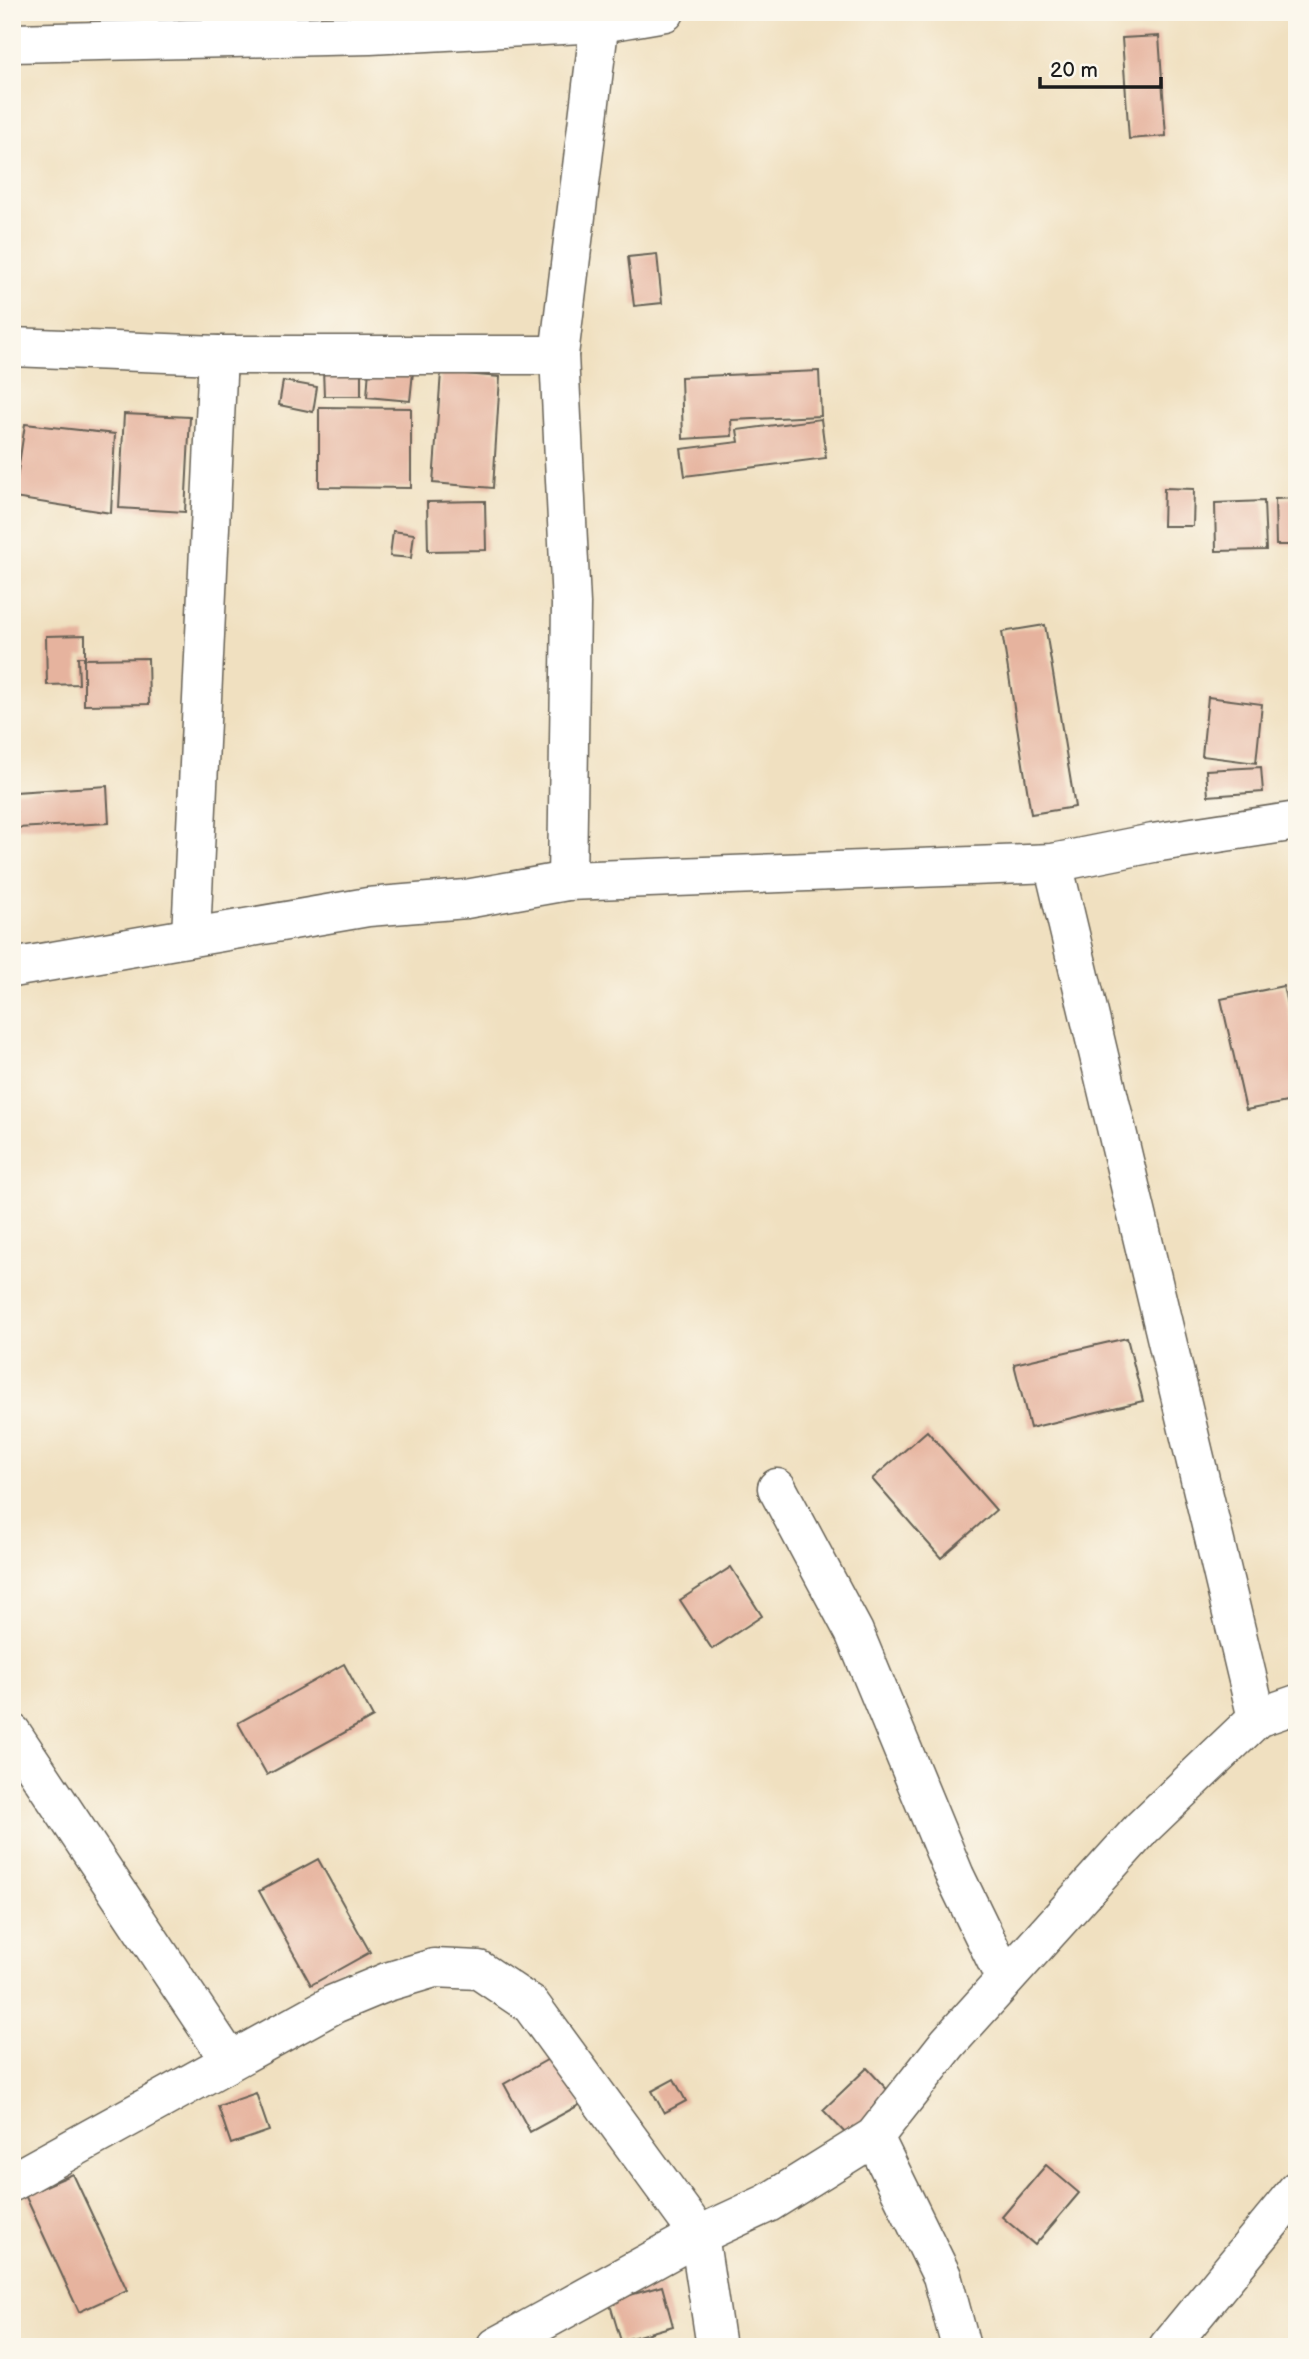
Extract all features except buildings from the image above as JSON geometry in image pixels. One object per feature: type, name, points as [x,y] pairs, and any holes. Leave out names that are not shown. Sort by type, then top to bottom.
[{"type":"street","points":[[12,43],[370,35],[665,12]]},
{"type":"street","points":[[567,881],[571,604],[559,355],[601,17]]},
{"type":"street","points":[[12,347],[218,355],[559,355]]},
{"type":"street","points":[[191,936],[218,355]]},
{"type":"street","points":[[12,968],[368,907],[466,900],[567,881],[1053,863],[1153,843],[1297,821]]},
{"type":"street","points":[[1053,863],[1257,1718]]},
{"type":"street","points":[[777,1489],[854,1632],[955,1876],[1005,1979]]},
{"type":"street","points":[[496,2347],[699,2235],[768,2203],[874,2137],[948,2043],[1142,1828],[1257,1718],[1297,1704]]},
{"type":"street","points":[[12,1733],[230,2061]]},
{"type":"street","points":[[12,2182],[334,2004],[387,1982],[434,1968],[479,1970],[531,2006],[699,2235],[716,2347]]},
{"type":"street","points":[[874,2137],[942,2276],[961,2347]]},
{"type":"street","points":[[1168,2347],[1297,2190]]}]
